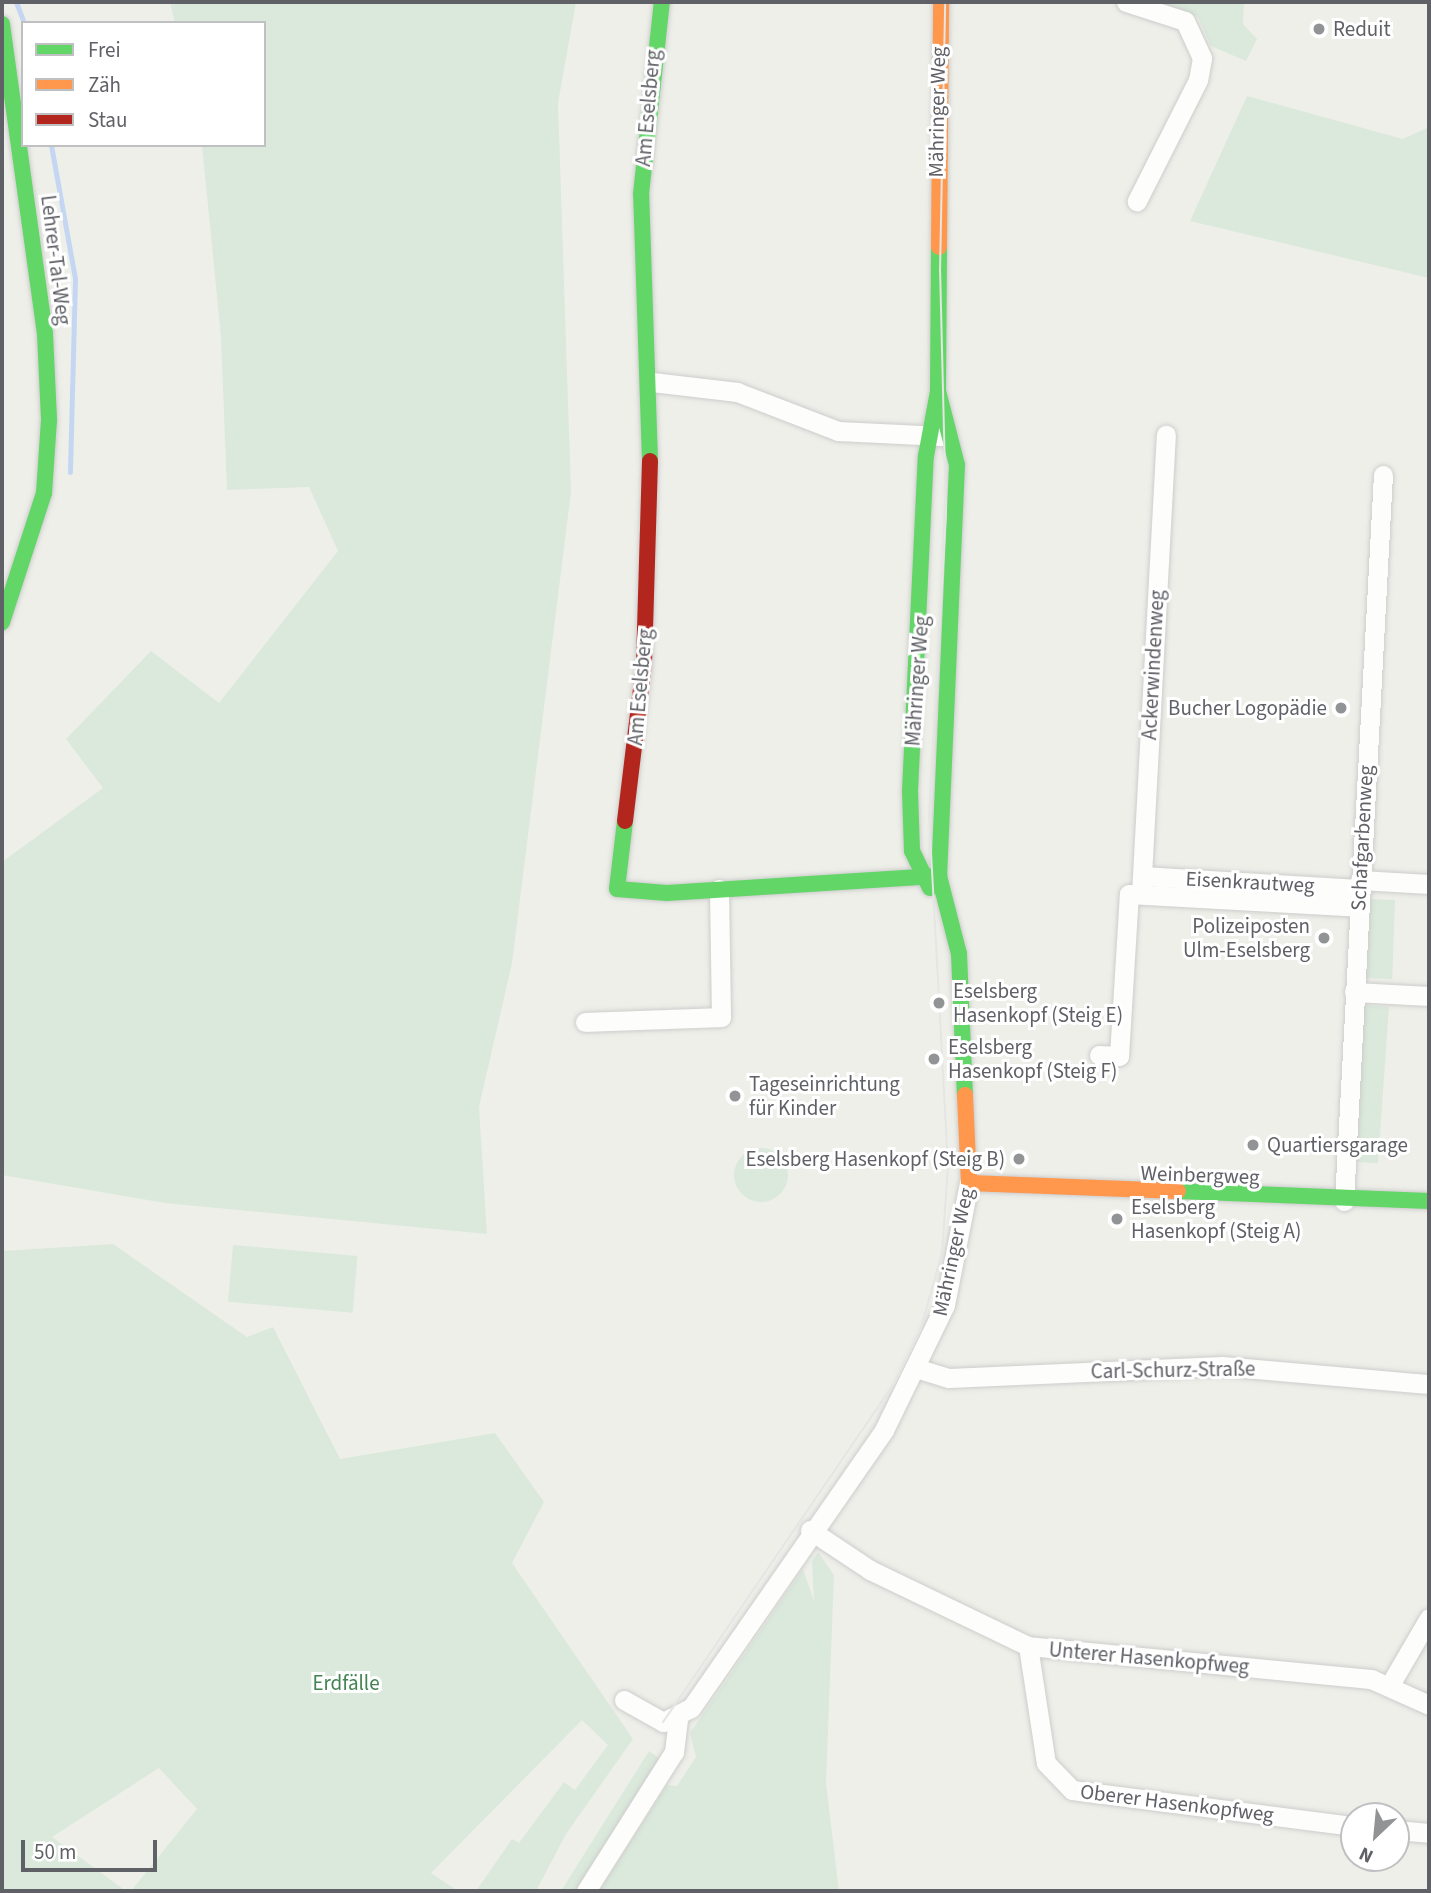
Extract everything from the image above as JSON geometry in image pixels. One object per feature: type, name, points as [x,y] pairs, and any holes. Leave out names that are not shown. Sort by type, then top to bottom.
[{"type":"street","name":"Am Eselsberg","points":[[662,2],[641,194],[652,382],[644,666],[617,889],[719,889],[931,876]]},
{"type":"street","name":"Mähringer Weg","points":[[678,1719],[810,1530],[884,1430],[919,1369],[945,1305],[968,1183],[959,954],[931,876],[910,841],[910,791],[929,436],[938,391],[941,2]]},
{"type":"street","points":[[1126,2],[1185,21],[1202,58],[1137,201]]},
{"type":"street","name":"Lehrer-Tal-Weg","points":[[2,24],[45,334],[49,420],[44,493],[2,622]]},
{"type":"street","points":[[652,382],[737,392],[838,431],[954,436]]},
{"type":"street","name":"Mähringer Weg","points":[[931,876],[956,522],[954,436],[938,391]]},
{"type":"street","name":"Ackerwindenweg","points":[[1099,1055],[1119,1056],[1137,888],[1166,435]]},
{"type":"street","name":"Schafgarbenweg","points":[[1344,1201],[1383,475]]},
{"type":"street","name":"Eisenkrautweg","points":[[1137,888],[1359,892],[1429,884]]},
{"type":"street","points":[[585,1022],[721,1017],[719,889]]},
{"type":"street","points":[[1354,992],[1429,996]]},
{"type":"street","name":"Weinbergweg","points":[[968,1183],[1344,1201],[1429,1201]]},
{"type":"street","name":"Carl-Schurz-Straße","points":[[919,1369],[949,1378],[1222,1366],[1429,1384]]},
{"type":"street","name":"Unterer Hasenkopfweg","points":[[810,1530],[870,1570],[1028,1646],[1391,1683],[1429,1705]]},
{"type":"street","points":[[1391,1683],[1429,1618]]},
{"type":"street","name":"Oberer Hasenkopfweg","points":[[1028,1646],[1046,1763],[1072,1790],[1340,1824]]},
{"type":"street","points":[[586,1891],[674,1752],[678,1719],[653,1720],[624,1700]]},
{"type":"street","points":[[1410,1831],[1429,1833]]},
{"type":"green space","points":[[170,2],[576,2],[558,103],[571,492],[512,963],[479,1107],[487,1234],[165,1203],[2,1175],[2,862],[103,788],[66,739],[151,651],[219,703],[338,551],[309,487],[227,490],[221,337],[202,147],[266,147],[266,21],[175,21]]},
{"type":"green space","points":[[1159,2],[1244,2],[1243,24],[1257,39],[1246,61],[1211,46],[1198,17]]},
{"type":"green space","points":[[1247,96],[1403,139],[1429,127],[1429,278],[1190,221]]},
{"type":"green space","points":[[1368,899],[1395,900],[1392,979],[1365,978]]},
{"type":"green space","points":[[1362,1005],[1389,1007],[1378,1164],[1351,1162]]},
{"type":"green space","points":[[766,1148],[776,1152],[784,1160],[788,1175],[784,1190],[776,1198],[756,1202],[746,1198],[738,1190],[734,1170],[738,1160],[746,1152]]},
{"type":"green space","name":"Erdfälle","points":[[113,1244],[247,1337],[273,1327],[340,1459],[495,1433],[544,1502],[512,1563],[633,1739],[566,1834],[536,1891],[476,1891],[512,1839],[519,1843],[564,1782],[575,1790],[608,1745],[582,1720],[431,1873],[458,1891],[131,1891],[197,1809],[159,1768],[52,1837],[126,1891],[2,1891],[2,1251]]},
{"type":"green space","points":[[233,1245],[358,1256],[353,1313],[228,1302]]},
{"type":"green space","points":[[818,1552],[834,1575],[826,1783],[839,1891],[599,1891],[667,1785],[677,1786],[696,1757],[690,1733],[803,1569],[814,1601],[812,1561]]},
{"type":"green space","points":[[649,1751],[660,1759],[575,1891],[561,1891]]},
{"type":"waterway","points":[[16,2],[23,21]]},
{"type":"waterway","points":[[51,147],[75,279],[70,472]]},
{"type":"tram line","points":[[663,1722],[895,1382],[920,1331],[942,1253],[948,1166],[929,816],[946,513],[940,272],[945,2]]},
{"type":"traffic: fast","points":[[650,461],[641,194],[662,2]]},
{"type":"traffic: fast","points":[[2,24],[45,334],[49,420],[44,493],[2,622]]},
{"type":"traffic: fast","points":[[930,888],[912,851],[910,791],[926,456],[938,391],[939,247]]},
{"type":"traffic: fast","points":[[938,391],[957,465],[939,876],[959,954],[965,1095]]},
{"type":"traffic: fast","points":[[625,821],[617,889],[667,893],[939,876]]},
{"type":"traffic: fast","points":[[1178,1191],[1429,1201]]},
{"type":"traffic: slow","points":[[939,247],[941,2]]},
{"type":"traffic: slow","points":[[965,1095],[969,1183],[1178,1191]]},
{"type":"traffic: jam","points":[[625,821],[644,663],[650,461]]},
{"type":"place","name":"Reduit","points":[[1319,29]]},
{"type":"place","name":"Bucher Logopädie","points":[[1341,708]]},
{"type":"place","name":"Polizeiposten Ulm-Eselsberg","points":[[1324,938]]},
{"type":"place","name":"Eselsberg Hasenkopf (Steig E)","points":[[939,1003]]},
{"type":"place","name":"Eselsberg Hasenkopf (Steig F)","points":[[934,1059]]},
{"type":"place","name":"Tageseinrichtung für Kinder","points":[[735,1096]]},
{"type":"place","name":"Quartiersgarage","points":[[1253,1145]]},
{"type":"place","name":"Eselsberg Hasenkopf (Steig B)","points":[[1019,1159]]},
{"type":"place","name":"Eselsberg Hasenkopf (Steig A)","points":[[1117,1219]]}]
